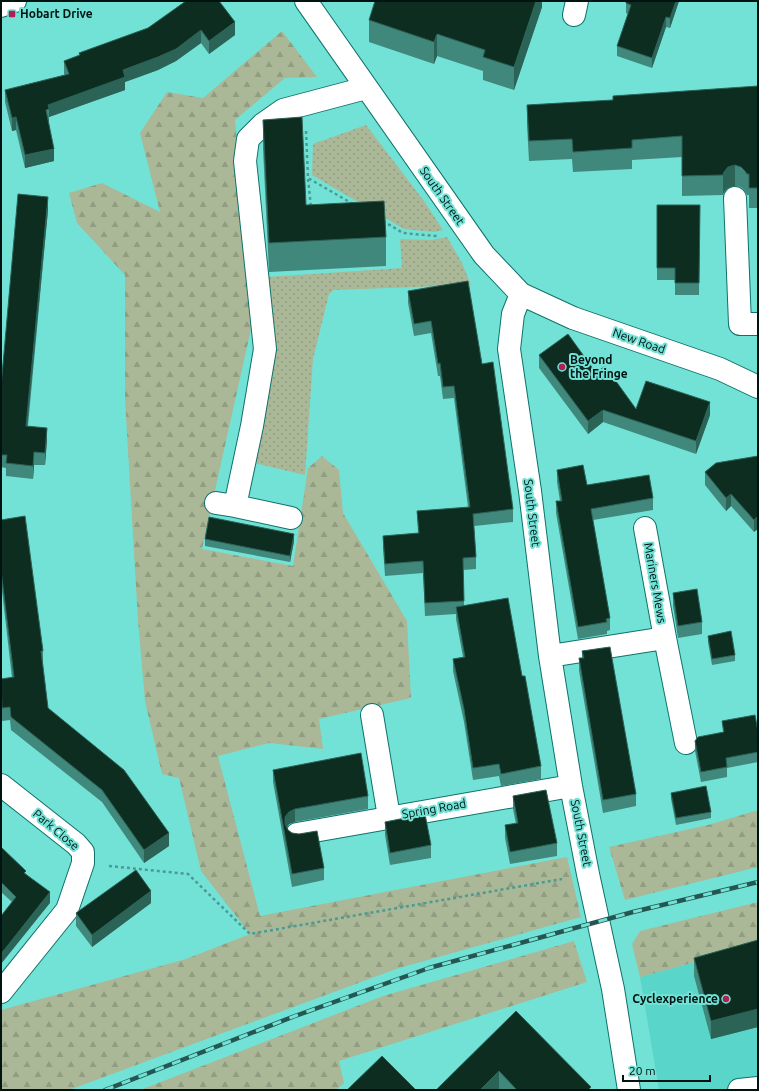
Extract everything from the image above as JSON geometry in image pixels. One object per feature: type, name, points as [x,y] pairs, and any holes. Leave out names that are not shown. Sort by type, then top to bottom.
[{"type":"street","points":[[1,6],[15,1]]},
{"type":"street","name":"South Street","points":[[313,4],[366,88],[464,228],[484,255],[521,294],[513,314],[509,349],[530,490],[550,656],[571,786],[613,989],[629,1090]]},
{"type":"street","points":[[291,518],[225,504],[252,426],[265,348],[245,161],[248,139],[263,124],[283,110],[366,88]]},
{"type":"street","points":[[735,198],[740,324],[758,324]]},
{"type":"street","name":"New Road","points":[[521,294],[573,318],[720,369],[758,386]]},
{"type":"street","name":"Mariners Mews","points":[[645,528],[664,638],[686,744]]},
{"type":"street","name":"Mariners Mews","points":[[550,656],[664,638]]},
{"type":"street","points":[[372,715],[389,817]]},
{"type":"street","name":"Park Close","points":[[1,785],[80,848],[84,856],[68,910],[1,992]]},
{"type":"street","name":"Spring Road","points":[[297,834],[571,786]]},
{"type":"street","points":[[739,1090],[758,1088]]},
{"type":"path","points":[[304,104],[311,214]]},
{"type":"path","points":[[308,178],[355,205]]},
{"type":"path","points":[[382,221],[403,233],[435,236],[464,228]]},
{"type":"path","points":[[381,225],[389,225]]},
{"type":"path","points":[[83,863],[188,874],[250,934],[588,874]]},
{"type":"shaded area","points":[[758,945],[758,1090],[659,1090],[640,977]]},
{"type":"green space","points":[[282,31],[317,77],[285,78],[235,120],[253,320],[202,549],[293,566],[308,468],[322,456],[339,470],[343,513],[407,621],[411,698],[319,719],[323,749],[269,743],[218,756],[260,916],[567,857],[581,917],[399,968],[69,1090],[1,1090],[1,1010],[186,959],[250,934],[201,871],[179,778],[162,774],[145,701],[138,621],[125,399],[125,275],[77,223],[69,193],[102,183],[160,212],[140,133],[167,92],[203,98]]},
{"type":"green space","points":[[366,125],[424,201],[443,230],[434,232],[404,229],[312,175],[313,144]]},
{"type":"green space","points":[[447,237],[462,263],[471,285],[334,290],[329,294],[313,359],[305,475],[254,463],[267,277],[402,268],[400,239],[432,240]]},
{"type":"green space","points":[[758,810],[758,867],[625,900],[609,847],[708,825]]},
{"type":"green space","points":[[758,902],[758,945],[640,977],[632,944],[640,931]]},
{"type":"green space","points":[[574,941],[587,982],[339,1061],[344,1083],[336,1090],[140,1090],[383,996]]},
{"type":"building","points":[[186,1],[219,1],[235,22],[209,41],[201,30],[176,49],[123,70],[125,77],[48,105],[49,109],[46,110],[54,149],[25,155],[16,117],[12,118],[5,90],[69,74],[64,61],[80,55],[79,53],[148,28]]},
{"type":"building","points":[[375,1],[536,1],[514,67],[483,57],[485,50],[437,34],[434,42],[369,20]]},
{"type":"building","points":[[626,1],[676,1],[670,18],[666,17],[652,58],[617,46],[631,5],[626,3]]},
{"type":"building","points":[[758,86],[758,188],[749,188],[749,174],[747,174],[741,167],[735,165],[728,167],[723,175],[682,176],[682,136],[632,140],[632,148],[573,152],[572,139],[529,141],[527,105],[613,100],[613,96]]},
{"type":"building","points":[[302,117],[306,205],[384,201],[386,237],[269,243],[263,120]]},
{"type":"building","points":[[18,194],[48,197],[26,426],[47,428],[45,453],[34,452],[33,466],[6,463],[7,455],[1,455],[1,386]]},
{"type":"building","points":[[657,205],[700,205],[699,283],[675,283],[675,268],[657,268]]},
{"type":"building","points":[[468,281],[482,364],[493,362],[513,509],[473,514],[476,557],[463,558],[464,601],[425,603],[423,561],[385,564],[383,536],[419,533],[417,511],[470,507],[454,386],[443,387],[440,363],[438,364],[431,321],[414,324],[408,291]]},
{"type":"building","points":[[568,334],[596,373],[605,366],[636,409],[646,381],[710,402],[696,441],[603,410],[588,421],[539,355]]},
{"type":"building","points":[[758,456],[758,516],[754,520],[731,494],[726,498],[705,472],[716,463]]},
{"type":"building","points":[[583,465],[587,485],[649,475],[653,498],[591,509],[610,618],[606,619],[607,622],[578,627],[556,501],[562,501],[557,470]]},
{"type":"building","points":[[25,516],[43,651],[41,651],[48,708],[124,770],[169,833],[144,850],[102,790],[11,717],[10,707],[2,708],[1,679],[14,677],[1,570],[1,520]]},
{"type":"building","points":[[209,517],[294,534],[290,556],[205,539]]},
{"type":"building","points":[[697,589],[702,622],[678,626],[673,593]]},
{"type":"building","points":[[508,598],[522,676],[525,676],[541,766],[501,774],[499,764],[473,768],[464,709],[453,659],[465,657],[456,607]]},
{"type":"building","points":[[731,631],[735,655],[712,659],[708,636]]},
{"type":"building","points":[[610,647],[636,794],[603,800],[579,658],[584,658],[582,651]]},
{"type":"building","points":[[755,715],[758,732],[758,752],[726,758],[727,767],[701,772],[695,741],[698,737],[724,732],[722,721]]},
{"type":"building","points":[[361,753],[368,796],[295,809],[289,812],[285,817],[285,824],[288,830],[292,833],[299,834],[317,831],[324,868],[292,874],[273,770]]},
{"type":"building","points":[[706,786],[711,812],[676,818],[671,793]]},
{"type":"building","points":[[546,790],[557,843],[510,852],[505,825],[518,823],[513,796]]},
{"type":"building","points":[[425,814],[431,845],[390,853],[385,822]]},
{"type":"building","points":[[1,847],[26,871],[24,873],[50,892],[1,954],[1,916],[16,897],[1,882]]},
{"type":"building","points":[[136,870],[151,891],[92,935],[76,913]]},
{"type":"building","points":[[758,940],[758,1009],[711,1021],[694,958]]},
{"type":"building","points":[[516,1011],[591,1087],[588,1090],[517,1090],[499,1071],[480,1090],[436,1090]]},
{"type":"building","points":[[382,1056],[416,1090],[347,1090]]},
{"type":"railway","points":[[105,1090],[295,1016],[429,968],[633,912],[758,882]]},
{"type":"place","name":"Hobart Drive","points":[[12,14]]},
{"type":"place","name":"Beyond the Fringe","points":[[562,367]]},
{"type":"place","name":"Cyclexperience","points":[[726,999]]}]
